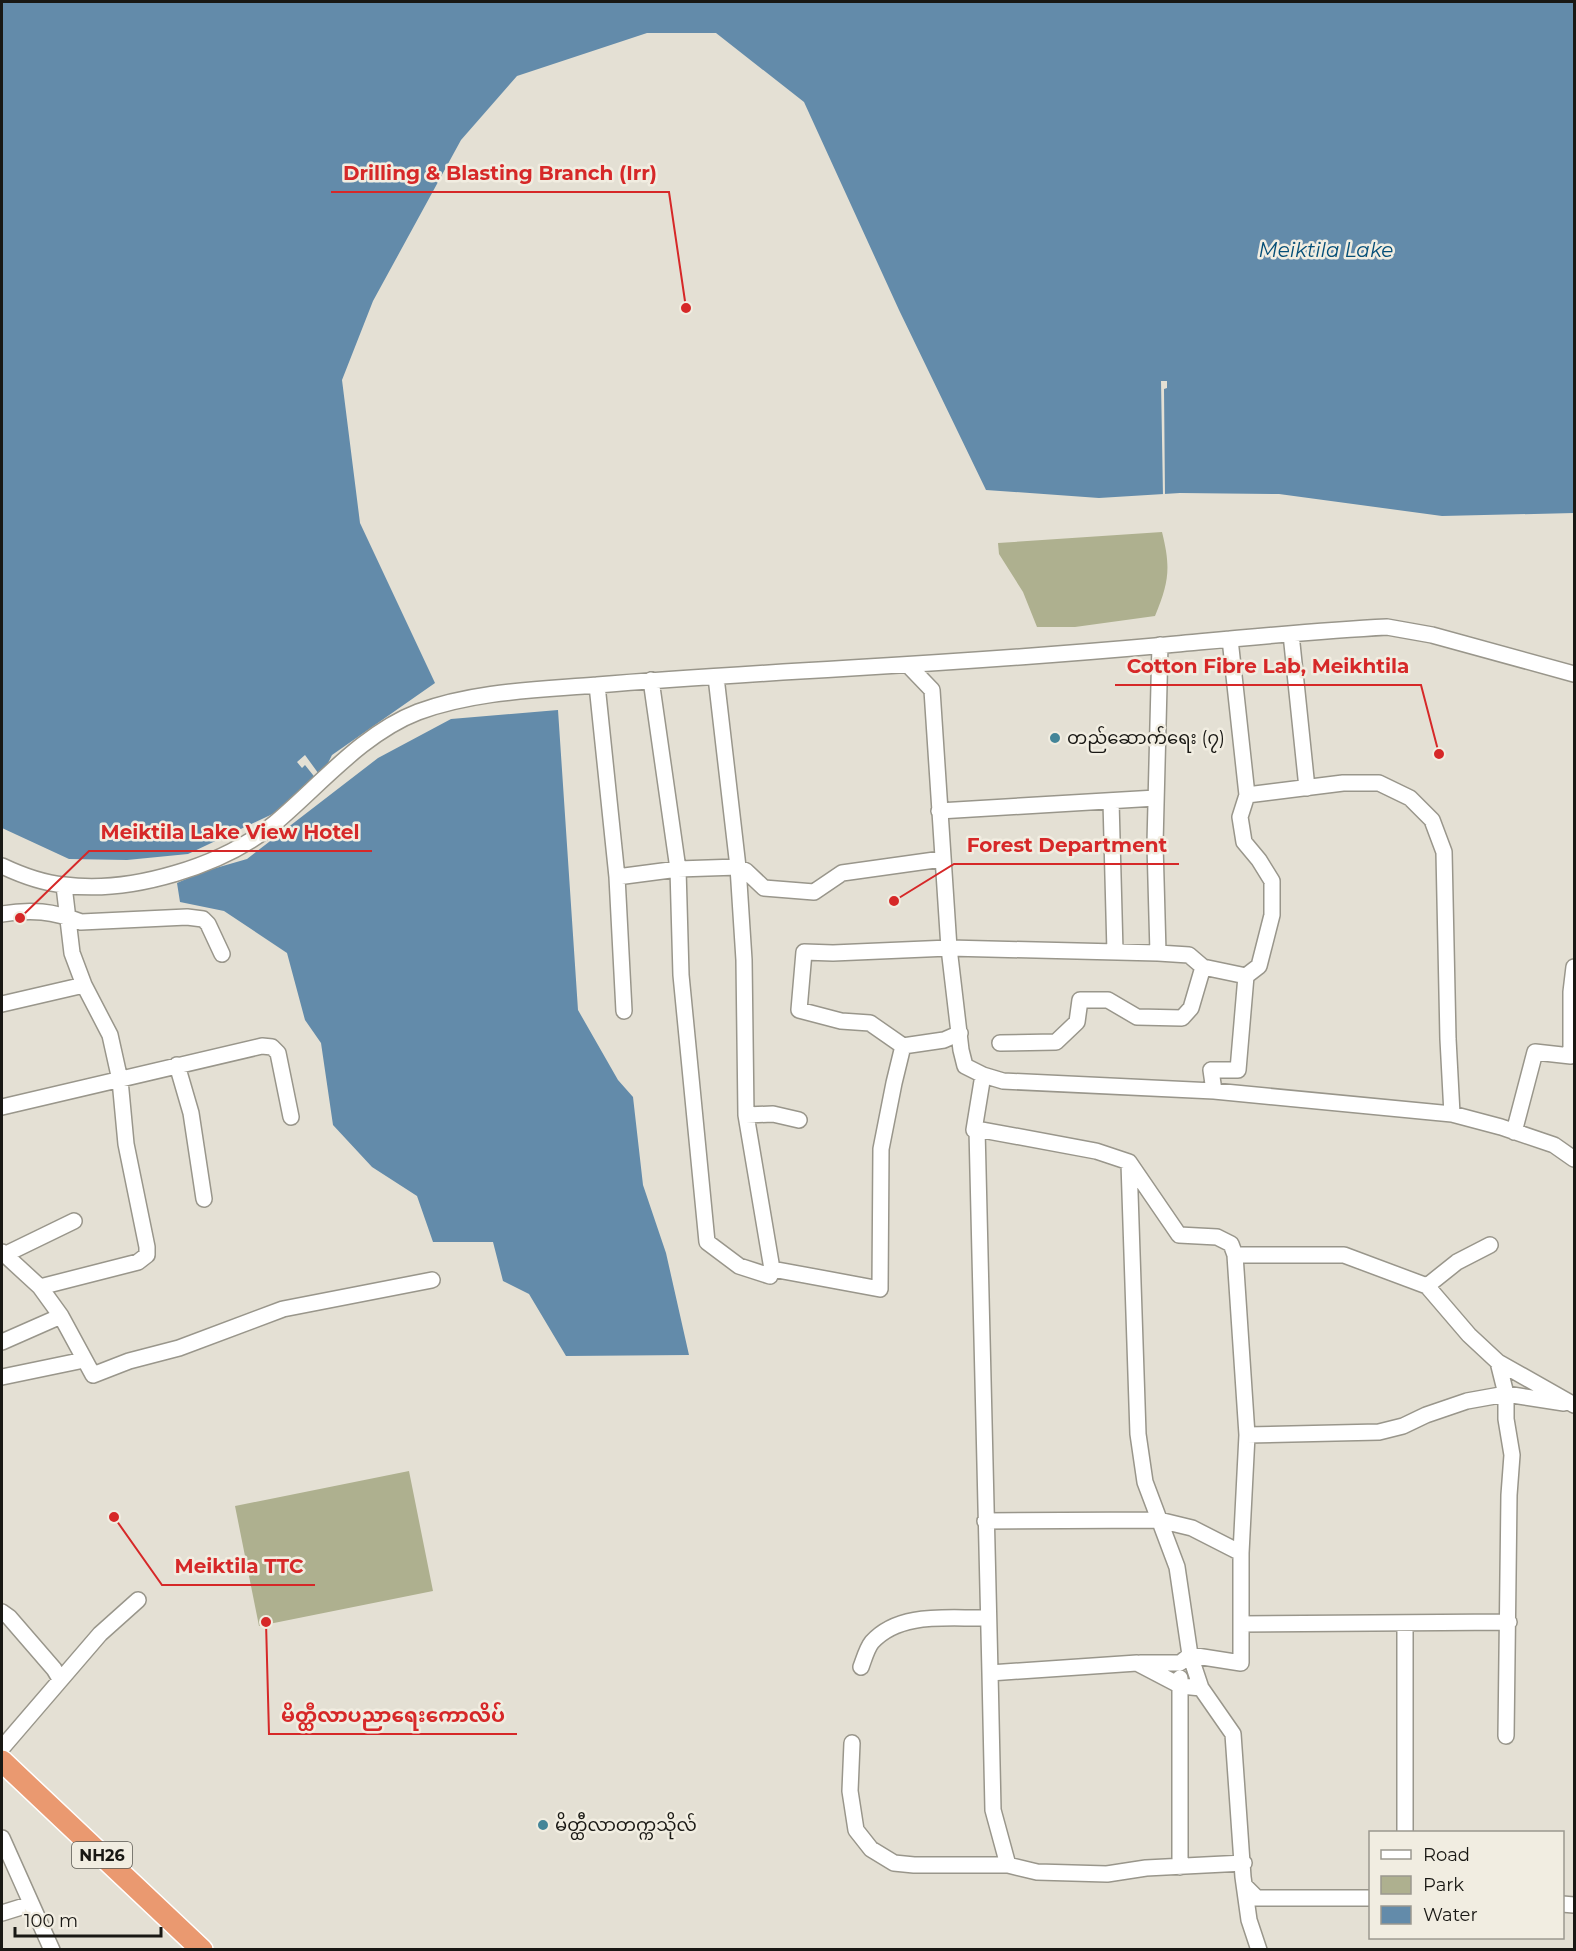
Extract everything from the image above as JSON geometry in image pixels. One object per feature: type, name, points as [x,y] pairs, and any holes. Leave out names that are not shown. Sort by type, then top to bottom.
[{"type":"highway","name":"NH26","points":[[2,1761],[202,1950]]},
{"type":"street","points":[[2,866],[38,880],[64,886],[132,883],[188,870],[220,857],[260,835],[356,750],[398,723],[416,713],[484,695],[651,680],[908,665],[1387,627],[1407,629],[1463,642],[1497,654],[1575,674]]},
{"type":"street","points":[[1291,634],[1307,788]]},
{"type":"street","points":[[1214,1091],[1211,1070],[1238,1070],[1246,976],[1259,966],[1272,915],[1272,881],[1244,842],[1240,817],[1247,795],[1230,639]]},
{"type":"street","points":[[1158,953],[1156,798],[1160,645]]},
{"type":"street","points":[[908,665],[932,690],[949,948],[965,1066],[982,1076],[1003,1081],[1214,1091],[1452,1114],[1554,1145],[1575,1159]]},
{"type":"street","points":[[651,680],[678,869],[681,975],[707,1242],[739,1266],[770,1276],[772,1269],[746,1115],[744,960],[738,867],[716,677]]},
{"type":"street","points":[[597,685],[617,877],[624,1011]]},
{"type":"street","points":[[1247,795],[1343,783],[1379,783],[1410,798],[1432,820],[1444,852],[1452,1114]]},
{"type":"street","points":[[939,811],[1156,798]]},
{"type":"street","points":[[1111,801],[1115,952]]},
{"type":"street","points":[[617,877],[678,869],[738,867],[746,871],[764,888],[814,892],[842,873],[942,859]]},
{"type":"street","points":[[40,1287],[138,1262],[147,1255],[126,1144],[120,1080],[110,1035],[84,985],[72,953],[64,886]]},
{"type":"street","points":[[2,914],[28,910],[67,916],[81,922],[186,917],[203,919],[208,924],[222,954]]},
{"type":"street","points":[[960,1033],[944,1040],[903,1046],[870,1023],[841,1021],[799,1010],[804,952],[949,948],[1158,953],[1190,955],[1203,967],[1246,976]]},
{"type":"street","points":[[1000,1043],[1056,1042],[1077,1022],[1080,1000],[1108,1000],[1137,1017],[1182,1018],[1191,1008],[1203,967]]},
{"type":"street","points":[[1514,1131],[1535,1052],[1571,1056],[1571,992],[1575,967]]},
{"type":"street","points":[[2,1004],[84,985]]},
{"type":"street","points":[[2,1107],[237,1050],[262,1046],[272,1047],[278,1053],[291,1117]]},
{"type":"street","points":[[772,1269],[880,1289],[881,1149],[903,1046]]},
{"type":"street","points":[[177,1065],[191,1113],[204,1199]]},
{"type":"street","points":[[982,1076],[974,1130],[976,1129],[993,1810],[1008,1865]]},
{"type":"street","points":[[746,1115],[773,1114],[799,1119]]},
{"type":"street","points":[[976,1129],[1096,1150],[1129,1162],[1179,1235],[1217,1237],[1231,1244],[1235,1255],[1247,1435],[1240,1552],[1241,1663],[1185,1659],[990,1673]]},
{"type":"street","points":[[1129,1162],[1138,1434],[1145,1482],[1177,1568],[1185,1659],[1180,1686],[1180,1867]]},
{"type":"street","points":[[74,1221],[3,1253],[40,1287],[61,1316],[93,1375],[129,1361],[179,1348],[283,1309],[432,1280]]},
{"type":"street","points":[[1427,1286],[1457,1262],[1490,1245]]},
{"type":"street","points":[[1235,1255],[1344,1255],[1427,1286],[1469,1335],[1498,1362],[1575,1405]]},
{"type":"street","points":[[2,1342],[61,1316]]},
{"type":"street","points":[[2,1377],[84,1360]]},
{"type":"street","points":[[1498,1362],[1506,1394],[1506,1419],[1512,1455],[1509,1495],[1506,1736]]},
{"type":"street","points":[[1247,1435],[1379,1432],[1403,1426],[1426,1415],[1467,1401],[1506,1394],[1575,1405]]},
{"type":"street","points":[[985,1521],[1159,1521],[1192,1528],[1240,1552]]},
{"type":"street","points":[[2,1748],[100,1634],[138,1600]]},
{"type":"street","points":[[2,1612],[31,1642],[60,1679]]},
{"type":"street","points":[[861,1667],[872,1643],[887,1630],[909,1620],[987,1618]]},
{"type":"street","points":[[1241,1624],[1509,1622]]},
{"type":"street","points":[[1405,1623],[1405,1831]]},
{"type":"street","points":[[1185,1659],[1201,1688],[1233,1734],[1249,1920],[1259,1950]]},
{"type":"street","points":[[1137,1663],[1180,1686],[1201,1688]]},
{"type":"street","points":[[852,1743],[850,1791],[856,1830],[871,1849],[894,1863],[1008,1865],[1037,1872],[1107,1874],[1146,1868],[1244,1863]]},
{"type":"street","points":[[2,1838],[52,1950]]},
{"type":"street","points":[[1245,1886],[1257,1898],[1369,1898]]},
{"type":"street","points":[[2,1913],[31,1904]]},
{"type":"green space","points":[[1162,532],[1167,556],[1167,575],[1155,616],[1075,627],[1037,627],[1023,592],[999,554],[998,543]]},
{"type":"green space","points":[[409,1471],[433,1591],[259,1626],[235,1506]]},
{"type":"water","name":"Meiktila Lake","points":[[2,2],[1574,2],[1574,513],[1442,516],[1279,494],[1180,493],[1099,498],[986,490],[899,310],[804,102],[716,33],[647,33],[517,76],[461,140],[373,301],[342,380],[360,523],[435,683],[332,755],[321,777],[279,811],[188,854],[127,860],[69,859],[2,828]]},
{"type":"water","points":[[558,710],[578,1010],[618,1080],[633,1097],[643,1185],[666,1253],[689,1355],[566,1356],[529,1294],[503,1281],[493,1242],[433,1242],[417,1196],[372,1167],[333,1125],[321,1043],[305,1020],[287,953],[224,911],[180,902],[177,883],[202,872],[247,859],[378,758],[451,719]]},
{"type":"pier","points":[[1161,381],[1167,381],[1167,388],[1164,389],[1165,496],[1163,497]]},
{"type":"pier","points":[[305,755],[321,777],[317,780],[305,765],[302,768],[297,762]]},
{"type":"place","name":"Drilling & Blasting Branch (Irr)","points":[[686,308]]},
{"type":"place","name":"တည်ဆောက်ရေး (၇)","points":[[1055,738]]},
{"type":"place","name":"Cotton Fibre Lab, Meikhtila","points":[[1439,754]]},
{"type":"place","name":"Forest Department","points":[[894,901]]},
{"type":"place","name":"Meiktila Lake View Hotel","points":[[20,918]]},
{"type":"place","name":"Meiktila TTC","points":[[114,1517]]},
{"type":"place","name":"မိတ္ထီလာပညာရေးကောလိပ်","points":[[266,1622]]},
{"type":"place","name":"မိတ္ထီလာတက္ကသိုလ်","points":[[543,1825]]}]
